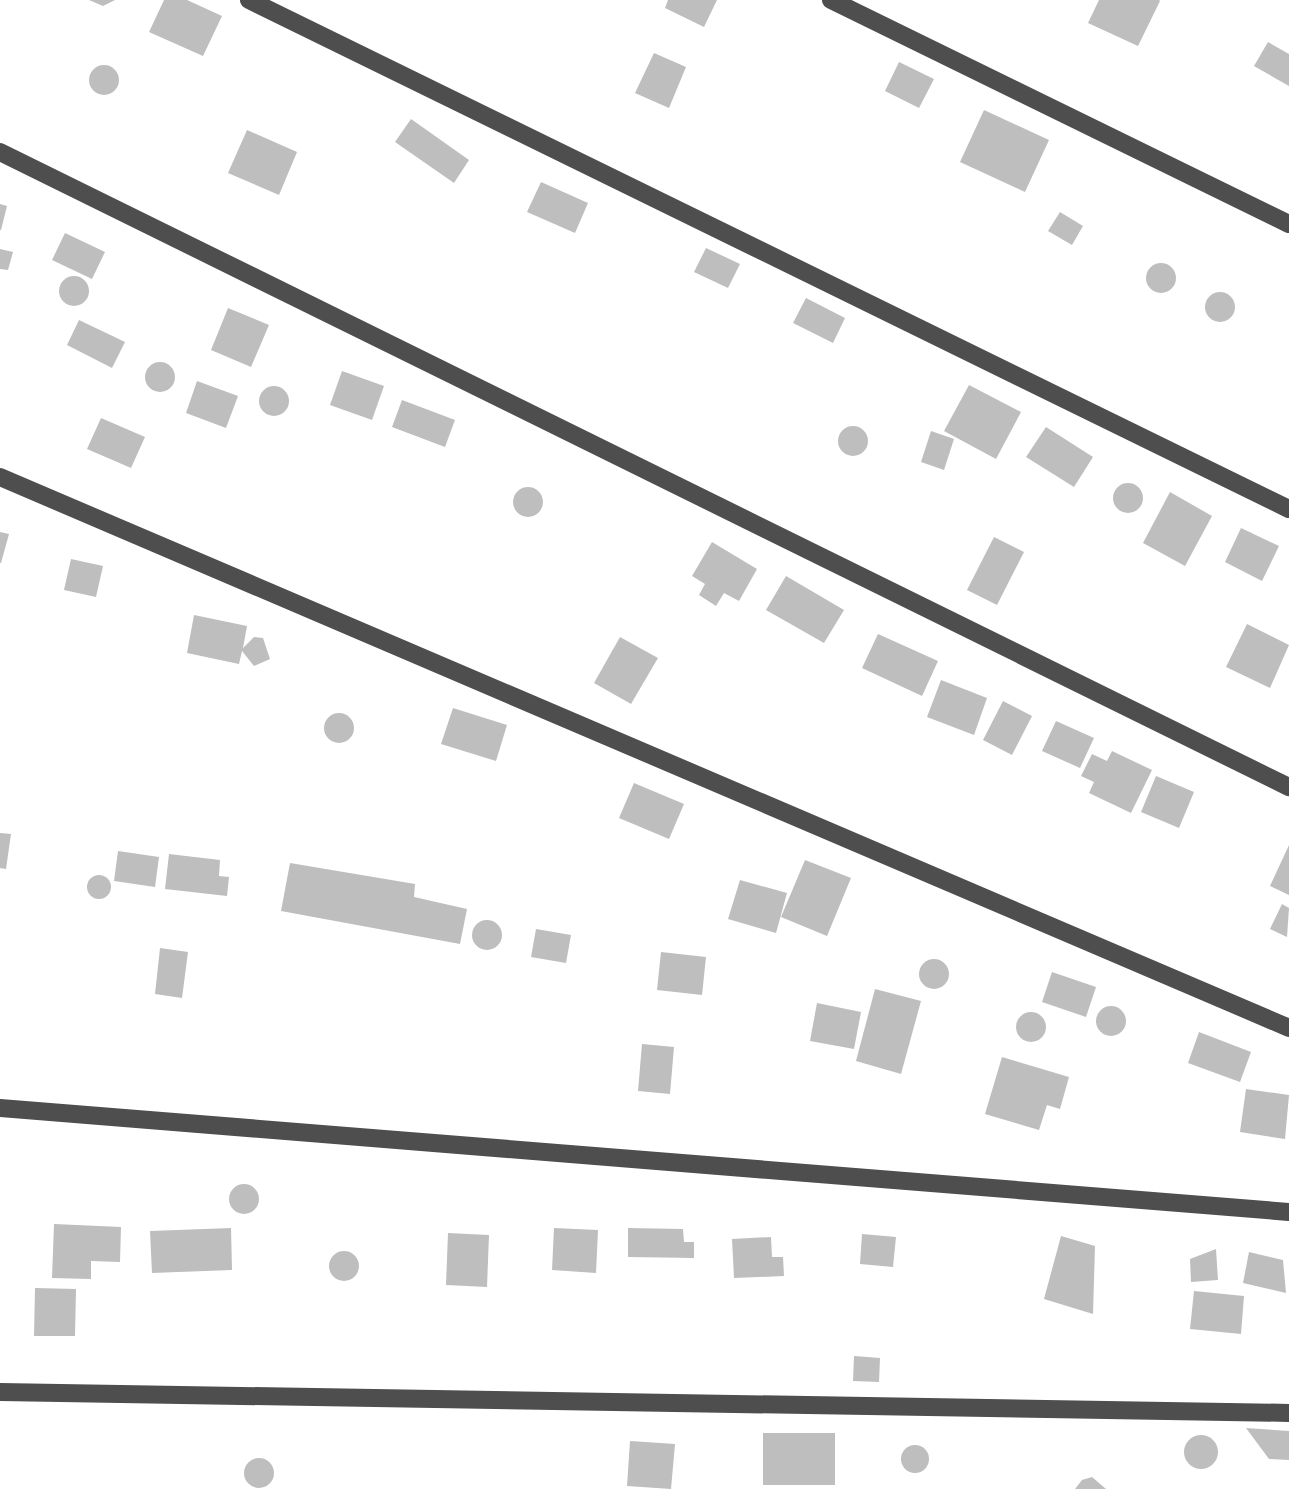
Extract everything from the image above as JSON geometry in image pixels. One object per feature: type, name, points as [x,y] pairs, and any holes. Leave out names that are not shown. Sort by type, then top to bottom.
[{"type":"street","points":[[249,0],[1289,509]]},
{"type":"street","points":[[831,0],[1289,224]]},
{"type":"street","points":[[0,152],[1289,787]]},
{"type":"street","points":[[0,477],[1289,1027]]},
{"type":"street","points":[[0,1108],[1289,1212]]},
{"type":"street","points":[[0,1392],[1289,1413]]},
{"type":"building","points":[[89,0],[115,0],[103,6]]},
{"type":"building","points":[[164,0],[187,0],[222,16],[203,56],[149,32]]},
{"type":"building","points":[[668,0],[717,0],[704,27],[665,8]]},
{"type":"building","points":[[1099,0],[1160,1],[1138,46],[1088,23]]},
{"type":"building","points":[[1268,42],[1289,54],[1289,86],[1254,66]]},
{"type":"building","points":[[654,53],[686,67],[669,108],[635,93]]},
{"type":"building","points":[[899,62],[934,79],[919,108],[885,91]]},
{"type":"building","points":[[104,65],[110,66],[118,74],[118,86],[110,94],[104,95],[98,94],[90,86],[89,80],[90,74],[98,66]]},
{"type":"building","points":[[984,110],[1049,140],[1025,192],[960,162]]},
{"type":"building","points":[[411,119],[469,160],[454,183],[395,142]]},
{"type":"building","points":[[247,130],[297,152],[279,195],[228,173]]},
{"type":"building","points":[[541,182],[588,203],[575,233],[527,212]]},
{"type":"building","points":[[0,204],[7,206],[1,230],[0,230]]},
{"type":"building","points":[[1060,212],[1083,226],[1072,245],[1048,231]]},
{"type":"building","points":[[65,233],[105,252],[92,279],[52,260]]},
{"type":"building","points":[[706,248],[740,264],[728,288],[694,272]]},
{"type":"building","points":[[0,249],[13,252],[8,270],[0,269]]},
{"type":"building","points":[[1161,263],[1167,264],[1175,272],[1175,284],[1167,292],[1161,293],[1155,292],[1147,284],[1146,278],[1147,272],[1155,264]]},
{"type":"building","points":[[74,276],[84,281],[89,291],[84,301],[74,306],[64,301],[59,291],[64,281]]},
{"type":"building","points":[[1220,292],[1226,293],[1234,301],[1234,313],[1226,321],[1220,322],[1214,321],[1206,313],[1205,307],[1206,301],[1214,293]]},
{"type":"building","points":[[806,298],[845,318],[833,343],[793,323]]},
{"type":"building","points":[[228,308],[269,325],[251,367],[211,350]]},
{"type":"building","points":[[79,320],[125,342],[112,368],[67,345]]},
{"type":"building","points":[[160,362],[166,363],[174,371],[174,383],[166,391],[160,392],[154,391],[146,383],[145,377],[146,371],[154,363]]},
{"type":"building","points":[[342,371],[384,386],[372,420],[330,405]]},
{"type":"building","points":[[197,381],[238,396],[226,428],[186,413]]},
{"type":"building","points":[[969,385],[1021,412],[996,459],[944,431]]},
{"type":"building","points":[[274,386],[280,387],[288,395],[288,407],[280,415],[274,416],[268,415],[260,407],[259,401],[260,395],[268,387]]},
{"type":"building","points":[[402,400],[455,420],[445,447],[392,427]]},
{"type":"building","points":[[101,418],[145,437],[131,468],[87,449]]},
{"type":"building","points":[[853,426],[859,427],[867,435],[867,447],[859,455],[853,456],[847,455],[839,447],[838,441],[839,435],[847,427]]},
{"type":"building","points":[[1046,427],[1093,457],[1074,487],[1026,457]]},
{"type":"building","points":[[931,431],[954,439],[944,470],[921,462]]},
{"type":"building","points":[[1128,483],[1134,484],[1142,492],[1142,504],[1134,512],[1128,513],[1122,512],[1114,504],[1113,498],[1114,492],[1122,484]]},
{"type":"building","points":[[528,487],[538,492],[543,502],[538,512],[528,517],[518,512],[513,502],[518,492]]},
{"type":"building","points":[[1170,492],[1212,516],[1185,566],[1143,543]]},
{"type":"building","points":[[1241,528],[1279,546],[1262,581],[1225,562]]},
{"type":"building","points":[[0,532],[9,534],[1,563],[0,563]]},
{"type":"building","points":[[994,537],[1024,552],[997,605],[967,590]]},
{"type":"building","points":[[712,542],[757,569],[739,601],[724,593],[716,606],[699,595],[705,584],[692,576]]},
{"type":"building","points":[[71,559],[103,566],[96,597],[64,590]]},
{"type":"building","points":[[786,576],[844,610],[824,643],[766,610]]},
{"type":"building","points":[[194,615],[247,626],[243,648],[254,637],[263,638],[270,659],[254,666],[242,651],[239,664],[187,653]]},
{"type":"building","points":[[1247,624],[1289,645],[1270,688],[1226,667]]},
{"type":"building","points":[[878,634],[938,661],[922,696],[862,668]]},
{"type":"building","points":[[620,637],[658,658],[631,704],[594,683]]},
{"type":"building","points":[[941,680],[987,698],[974,735],[927,717]]},
{"type":"building","points":[[1003,701],[1032,716],[1012,755],[983,740]]},
{"type":"building","points":[[453,708],[507,725],[496,761],[441,744]]},
{"type":"building","points":[[339,713],[345,714],[353,722],[353,734],[345,742],[339,743],[333,742],[325,734],[324,728],[325,722],[333,714]]},
{"type":"building","points":[[1056,721],[1094,738],[1080,768],[1042,751]]},
{"type":"building","points":[[1112,751],[1152,770],[1131,813],[1089,793],[1094,782],[1081,776],[1092,754],[1107,761]]},
{"type":"building","points":[[1156,776],[1194,792],[1179,828],[1141,812]]},
{"type":"building","points":[[634,783],[684,804],[669,839],[619,818]]},
{"type":"building","points":[[0,833],[11,834],[6,869],[0,868]]},
{"type":"building","points":[[1289,845],[1289,895],[1270,886]]},
{"type":"building","points":[[118,851],[159,857],[155,887],[114,881]]},
{"type":"building","points":[[169,854],[220,860],[219,876],[229,877],[227,896],[165,889]]},
{"type":"building","points":[[805,860],[851,878],[827,936],[781,917]]},
{"type":"building","points":[[290,863],[415,884],[414,897],[467,909],[460,944],[281,911]]},
{"type":"building","points":[[99,875],[107,879],[111,887],[107,895],[99,899],[91,895],[87,887],[91,879]]},
{"type":"building","points":[[740,880],[787,893],[776,933],[728,919]]},
{"type":"building","points":[[1282,904],[1289,908],[1287,937],[1270,929]]},
{"type":"building","points":[[487,920],[493,921],[501,929],[501,941],[493,949],[487,950],[481,949],[473,941],[472,935],[473,929],[481,921]]},
{"type":"building","points":[[536,929],[571,935],[566,963],[531,957]]},
{"type":"building","points":[[160,948],[188,952],[182,998],[155,994]]},
{"type":"building","points":[[661,952],[706,957],[702,995],[657,990]]},
{"type":"building","points":[[934,959],[940,960],[948,968],[948,980],[940,988],[934,989],[928,988],[920,980],[919,974],[920,968],[928,960]]},
{"type":"building","points":[[1052,972],[1096,987],[1086,1017],[1042,1002]]},
{"type":"building","points":[[875,989],[921,1001],[901,1074],[856,1061]]},
{"type":"building","points":[[817,1003],[861,1012],[854,1049],[810,1041]]},
{"type":"building","points":[[1111,1006],[1117,1007],[1125,1015],[1125,1027],[1117,1035],[1111,1036],[1105,1035],[1097,1027],[1096,1021],[1097,1015],[1105,1007]]},
{"type":"building","points":[[1031,1012],[1037,1013],[1045,1021],[1045,1033],[1037,1041],[1031,1042],[1025,1041],[1017,1033],[1016,1027],[1017,1021],[1025,1013]]},
{"type":"building","points":[[1199,1032],[1251,1052],[1240,1082],[1188,1063]]},
{"type":"building","points":[[642,1044],[674,1047],[670,1094],[638,1091]]},
{"type":"building","points":[[1002,1057],[1069,1077],[1060,1109],[1047,1105],[1039,1130],[985,1114]]},
{"type":"building","points":[[1246,1089],[1289,1095],[1285,1139],[1240,1132]]},
{"type":"building","points":[[244,1184],[250,1185],[258,1193],[258,1205],[250,1213],[244,1214],[238,1213],[230,1205],[229,1199],[230,1193],[238,1185]]},
{"type":"building","points":[[54,1224],[121,1227],[120,1262],[91,1261],[91,1279],[52,1278]]},
{"type":"building","points":[[231,1228],[232,1270],[152,1273],[150,1231]]},
{"type":"building","points":[[554,1228],[598,1230],[596,1273],[552,1270]]},
{"type":"building","points":[[628,1228],[683,1229],[684,1242],[694,1242],[694,1258],[628,1257]]},
{"type":"building","points":[[448,1233],[489,1235],[487,1287],[446,1285]]},
{"type":"building","points":[[862,1234],[896,1237],[893,1267],[860,1264]]},
{"type":"building","points":[[1061,1236],[1095,1246],[1093,1314],[1044,1299]]},
{"type":"building","points":[[771,1237],[772,1257],[783,1257],[784,1276],[734,1278],[732,1239]]},
{"type":"building","points":[[1216,1249],[1218,1280],[1191,1282],[1190,1259]]},
{"type":"building","points":[[344,1251],[350,1252],[358,1260],[358,1272],[350,1280],[344,1281],[338,1280],[330,1272],[329,1266],[330,1260],[338,1252]]},
{"type":"building","points":[[1249,1252],[1283,1260],[1286,1293],[1243,1283]]},
{"type":"building","points":[[35,1288],[76,1289],[75,1336],[34,1336]]},
{"type":"building","points":[[1194,1291],[1244,1296],[1241,1334],[1190,1329]]},
{"type":"building","points":[[854,1356],[880,1358],[879,1382],[853,1381]]},
{"type":"building","points":[[1246,1428],[1289,1431],[1289,1460],[1269,1459]]},
{"type":"building","points":[[763,1433],[835,1433],[835,1485],[763,1485]]},
{"type":"building","points":[[1201,1435],[1213,1440],[1218,1452],[1213,1464],[1201,1469],[1189,1464],[1184,1452],[1189,1440]]},
{"type":"building","points":[[630,1441],[675,1444],[671,1489],[627,1486]]},
{"type":"building","points":[[915,1445],[925,1449],[929,1459],[925,1469],[915,1473],[905,1469],[901,1459],[905,1449]]},
{"type":"building","points":[[259,1458],[269,1463],[274,1473],[269,1483],[259,1488],[249,1483],[244,1473],[249,1463]]},
{"type":"building","points":[[1092,1477],[1106,1489],[1075,1489],[1082,1480]]}]
